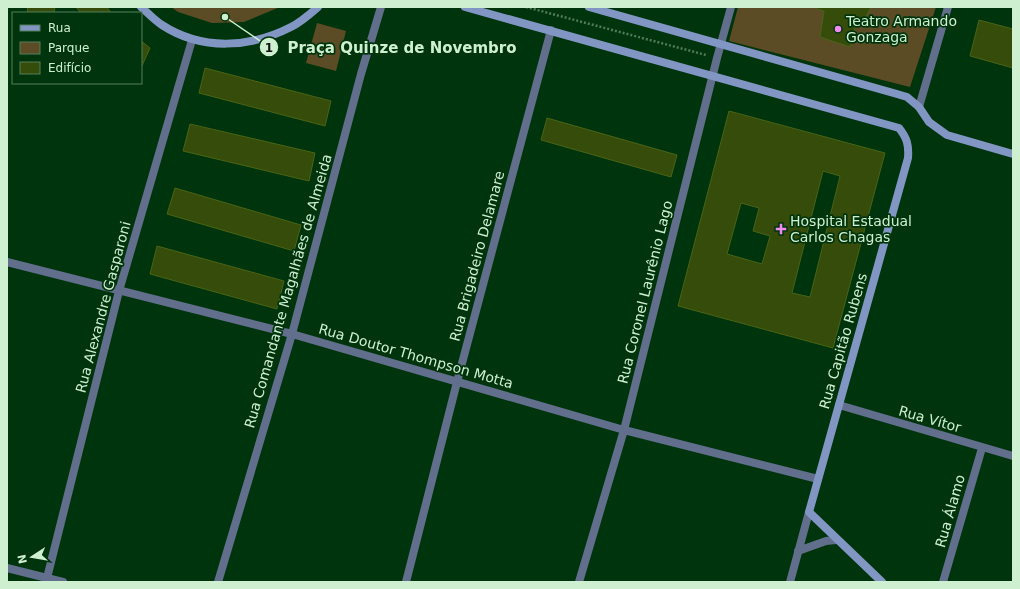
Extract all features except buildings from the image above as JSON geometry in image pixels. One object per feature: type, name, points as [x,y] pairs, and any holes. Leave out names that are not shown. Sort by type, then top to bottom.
[{"type":"main road","points":[[141,7],[162,25],[192,40],[226,45],[261,40],[292,27],[318,7]]},
{"type":"main road","points":[[466,7],[712,76]]},
{"type":"main road","points":[[589,7],[907,97],[919,107],[929,122],[947,135],[1013,154]]},
{"type":"main road","name":"Rua Capitão Rubens","points":[[712,76],[899,128],[907,137],[909,148],[908,158],[809,512]]},
{"type":"main road","points":[[809,512],[836,540],[882,582]]},
{"type":"street","name":"Rua Comandante Magalhães de Almeida","points":[[218,582],[292,334],[361,74],[381,7]]},
{"type":"street","name":"Rua Coronel Laurênio Lago","points":[[580,582],[624,430],[716,58],[731,7]]},
{"type":"street","points":[[919,107],[948,7]]},
{"type":"street","name":"Rua Brigadeiro Delamare","points":[[406,582],[457,382],[551,30]]},
{"type":"street","name":"Rua Alexandre Gasparoni","points":[[46,580],[119,291],[192,40]]},
{"type":"street","name":"Rua Doutor Thompson Motta","points":[[7,262],[292,334],[624,430],[818,479]]},
{"type":"street","name":"Rua Vítor","points":[[839,405],[1013,456]]},
{"type":"street","name":"Rua Álamo","points":[[943,582],[982,448]]},
{"type":"street","name":"Rua Capitão Rubens","points":[[790,582],[809,512]]},
{"type":"street","points":[[798,551],[826,541],[836,540]]},
{"type":"street","points":[[7,568],[46,580],[63,582]]},
{"type":"path","points":[[526,7],[716,58]]},
{"type":"green space","points":[[171,7],[280,7],[244,22],[212,23],[178,12]]},
{"type":"green space","points":[[738,7],[936,7],[910,87],[729,41]]},
{"type":"green space","points":[[317,23],[346,31],[336,71],[306,63]]},
{"type":"place","name":"Praça Quinze de Novembro","points":[[225,17]]},
{"type":"place","name":"Teatro Armando Gonzaga","points":[[838,29]]},
{"type":"place","name":"Hospital Estadual Carlos Chagas","points":[[781,229]]}]
